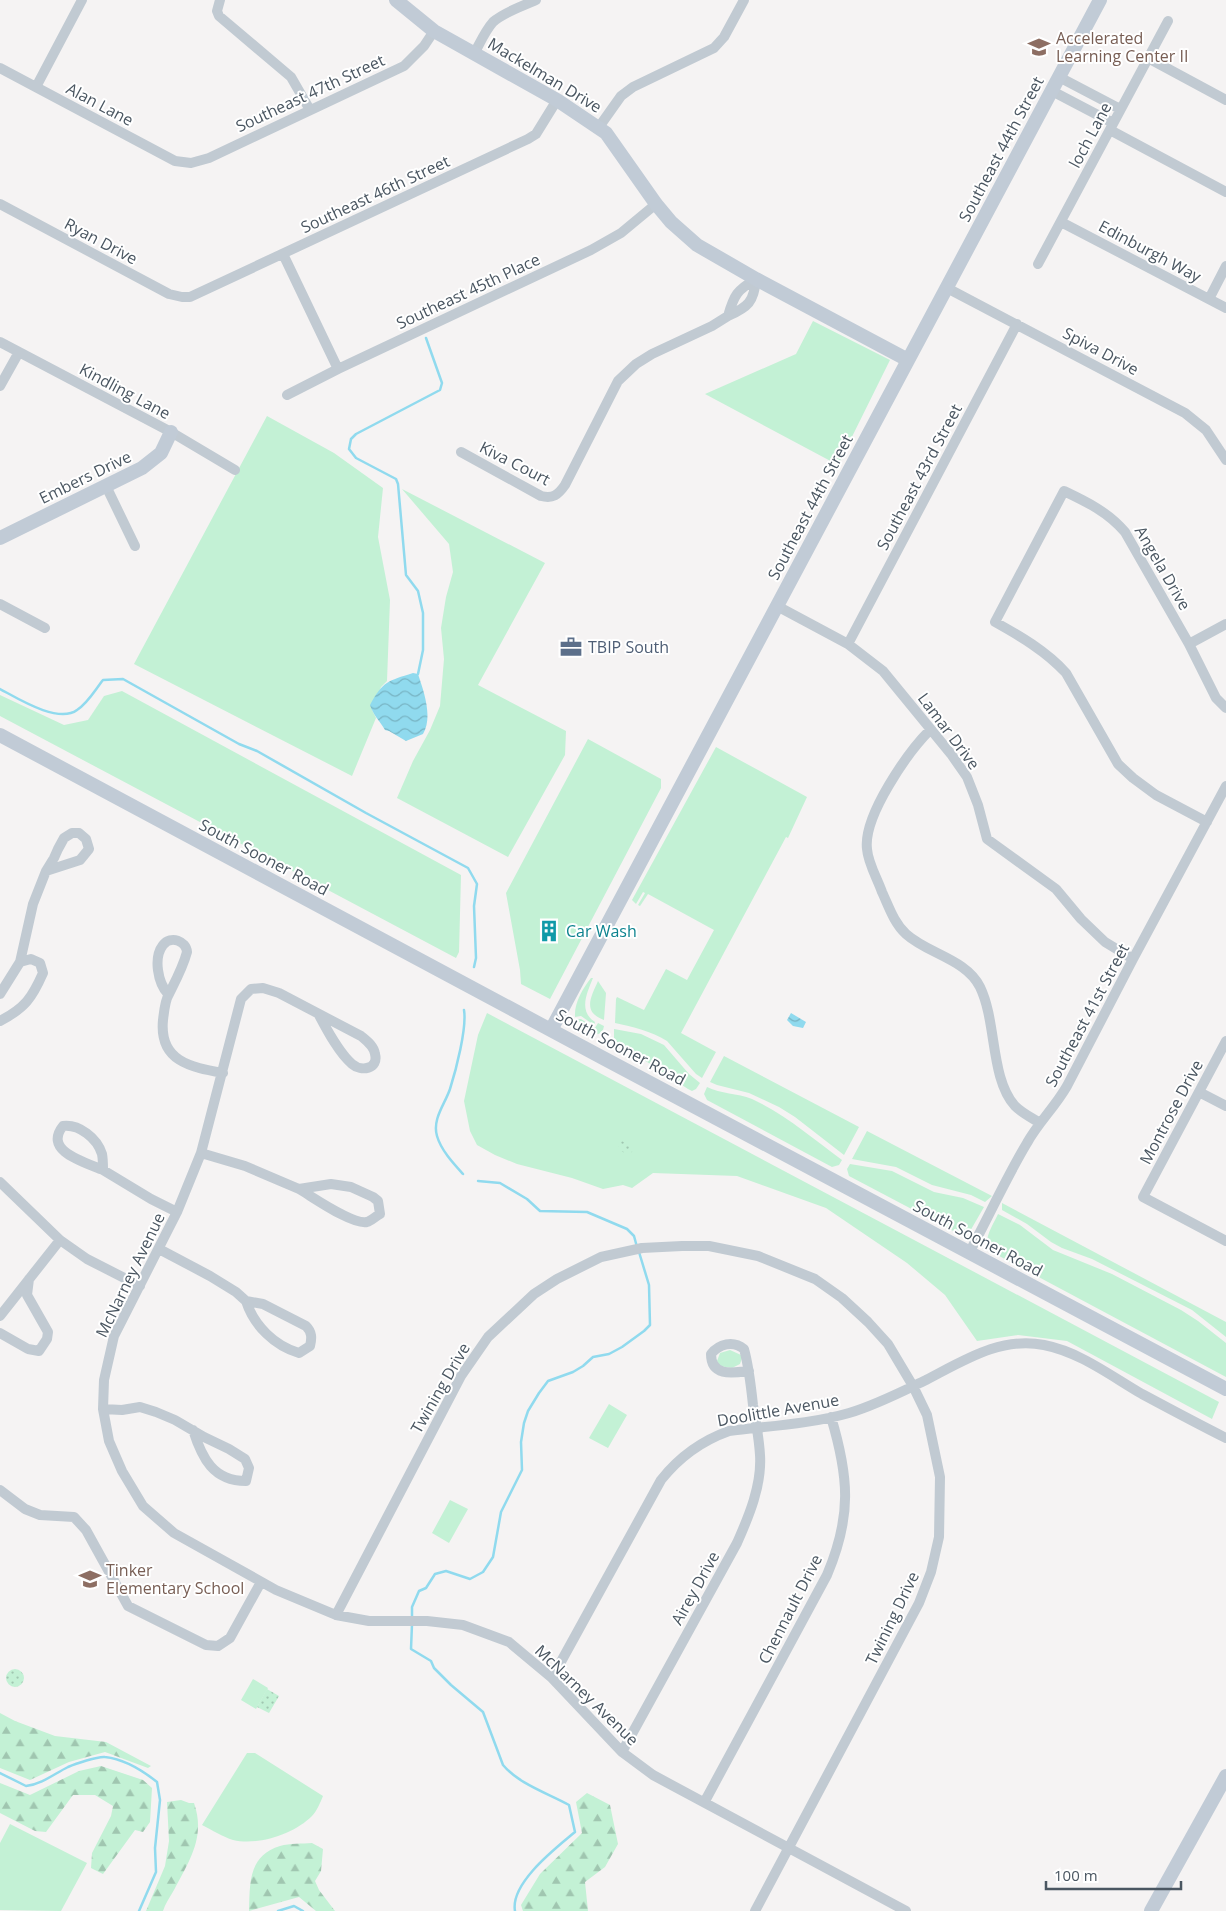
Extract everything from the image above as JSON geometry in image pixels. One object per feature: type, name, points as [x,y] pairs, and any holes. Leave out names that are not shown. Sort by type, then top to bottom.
[{"type":"main road","name":"Mackelman Drive","points":[[396,0],[434,31],[557,100],[599,127],[670,222],[698,245],[756,279],[908,360]]},
{"type":"main road","name":"Southeast 44th Street","points":[[551,1030],[1100,0]]},
{"type":"main road","name":"Embers Drive","points":[[0,538],[152,462],[161,452],[171,432]]},
{"type":"main road","name":"South Sooner Road","points":[[0,735],[1226,1389]]},
{"type":"main road","points":[[1151,1911],[1226,1776]]},
{"type":"street","points":[[36,87],[82,0]]},
{"type":"street","points":[[220,0],[217,11],[219,16],[292,77],[310,110]]},
{"type":"street","points":[[474,54],[486,31],[494,22],[536,0]]},
{"type":"street","points":[[599,127],[621,96],[633,87],[714,48],[720,43],[744,0]]},
{"type":"street","name":"loch Lane","points":[[1038,264],[1168,21]]},
{"type":"street","name":"Southeast 47th Street","points":[[186,163],[200,162],[209,158],[404,66],[424,46],[434,31]]},
{"type":"street","points":[[1148,58],[1226,100]]},
{"type":"street","name":"Alan Lane","points":[[0,68],[175,161],[186,163]]},
{"type":"street","points":[[1059,77],[1120,110]]},
{"type":"street","points":[[1052,91],[1091,111],[1111,126],[1226,192]]},
{"type":"street","points":[[1091,111],[1098,97]]},
{"type":"street","name":"Southeast 46th Street","points":[[190,297],[528,139],[536,134],[557,100]]},
{"type":"street","name":"Ryan Drive","points":[[0,204],[169,294],[190,297]]},
{"type":"street","name":"Southeast 45th Place","points":[[287,395],[338,369],[591,250],[621,233],[656,204]]},
{"type":"street","name":"Edinburgh Way","points":[[1061,222],[1226,308]]},
{"type":"street","points":[[283,254],[338,369]]},
{"type":"street","points":[[1208,299],[1226,266]]},
{"type":"street","points":[[728,316],[735,295],[740,288],[756,279]]},
{"type":"street","points":[[728,316],[744,309],[755,293],[756,279]]},
{"type":"street","name":"Spiva Drive","points":[[947,288],[1185,413],[1206,430],[1226,460]]},
{"type":"street","points":[[735,295],[748,302]]},
{"type":"street","name":"Kiva Court","points":[[461,452],[542,496],[549,498],[556,496],[565,485],[618,381],[636,364],[652,354],[712,326],[728,316]]},
{"type":"street","name":"Southeast 43rd Street","points":[[848,644],[1017,324]]},
{"type":"street","name":"Kindling Lane","points":[[0,342],[171,432],[235,470]]},
{"type":"street","points":[[0,386],[19,352]]},
{"type":"street","points":[[106,486],[135,546]]},
{"type":"street","name":"Angela Drive","points":[[1207,822],[1156,794],[1133,778],[1118,764],[1066,673],[1055,661],[1023,638],[995,622],[1064,491],[1114,518],[1125,532],[1189,644],[1216,698],[1226,708]]},
{"type":"street","points":[[0,604],[45,628]]},
{"type":"street","name":"Lamar Drive","points":[[777,606],[848,644],[883,671],[951,754],[966,777],[978,805],[987,839],[1056,889],[1081,919],[1105,942],[1133,959]]},
{"type":"street","points":[[1189,644],[1226,624]]},
{"type":"street","points":[[930,730],[903,763],[879,804],[868,830],[867,849],[873,870],[895,921],[906,934],[921,945],[968,971],[978,984],[988,1006],[1001,1078],[1006,1093],[1016,1107],[1040,1123]]},
{"type":"street","name":"Southeast 41st Street","points":[[969,1253],[1027,1142],[1040,1123],[1057,1104],[1067,1086],[1226,786]]},
{"type":"street","points":[[0,994],[20,962],[33,904],[46,871]]},
{"type":"street","points":[[168,994],[161,984],[158,966],[159,957],[164,944],[168,940],[179,940],[188,952],[185,963],[168,994],[162,1028],[164,1042],[176,1059],[190,1066],[222,1073]]},
{"type":"street","points":[[0,1021],[15,1013],[29,1001],[43,973],[40,964],[32,959],[20,962]]},
{"type":"street","name":"McNarney Avenue","points":[[318,1015],[279,993],[263,988],[251,989],[241,998],[201,1153],[178,1212],[114,1336],[104,1380],[103,1409],[109,1440],[122,1471],[143,1506],[174,1533],[261,1582],[336,1615],[369,1621],[427,1621],[463,1625],[509,1642],[552,1678],[622,1752],[653,1775],[789,1846],[906,1911]]},
{"type":"street","points":[[318,1015],[361,1036],[371,1045],[376,1055],[374,1063],[370,1068],[364,1069],[352,1064],[335,1043],[318,1015]]},
{"type":"street","name":"Montrose Drive","points":[[1226,1041],[1143,1197],[1226,1241]]},
{"type":"street","points":[[1199,1092],[1226,1106]]},
{"type":"street","points":[[103,1170],[102,1155],[98,1145],[81,1129],[71,1125],[63,1126],[57,1133],[60,1149],[103,1170],[150,1199],[178,1212]]},
{"type":"street","points":[[201,1153],[245,1166],[299,1189],[358,1221],[366,1222],[380,1214],[378,1201],[350,1187],[331,1184],[299,1189]]},
{"type":"street","points":[[0,1182],[60,1240],[87,1259],[140,1286]]},
{"type":"street","points":[[0,1316],[60,1240]]},
{"type":"street","name":"Twining Drive","points":[[336,1615],[462,1376],[488,1337],[515,1310],[557,1279],[601,1257],[642,1248],[709,1246],[758,1256],[815,1279],[842,1298],[888,1344],[913,1386],[927,1415],[940,1476],[939,1537],[931,1572],[912,1617],[755,1911]]},
{"type":"street","points":[[159,1249],[210,1276],[236,1292],[246,1301],[263,1304],[306,1326],[310,1330],[312,1338],[310,1346],[299,1353],[292,1351],[269,1336],[249,1312],[246,1301]]},
{"type":"street","points":[[0,1333],[28,1349],[39,1351],[47,1339],[48,1332],[27,1295],[29,1279]]},
{"type":"street","name":"Doolittle Avenue","points":[[552,1678],[654,1490],[670,1467],[691,1449],[714,1436],[729,1431],[831,1417],[880,1402],[976,1354],[998,1346],[1023,1342],[1044,1345],[1064,1351],[1096,1366],[1141,1393],[1226,1438]]},
{"type":"street","name":"Airey Drive","points":[[622,1752],[746,1522],[757,1486],[760,1456],[749,1371]]},
{"type":"street","points":[[103,1409],[122,1410],[140,1407],[175,1420],[229,1449],[245,1459],[249,1468],[246,1481],[225,1478],[217,1472],[199,1450],[193,1430]]},
{"type":"street","name":"Chennault Drive","points":[[705,1801],[827,1575],[837,1550],[846,1504],[845,1480],[841,1452],[831,1417]]},
{"type":"street","points":[[0,1490],[25,1509],[40,1515],[74,1517],[86,1530],[128,1606],[206,1645],[218,1646],[230,1638],[261,1582]]},
{"type":"green space","points":[[813,321],[890,360],[838,465],[705,394],[796,354]]},
{"type":"green space","points":[[267,416],[334,453],[383,488],[378,537],[390,600],[387,681],[381,687],[372,710],[376,718],[352,776],[134,664]]},
{"type":"green space","points":[[402,489],[545,563],[478,685],[566,731],[565,755],[508,857],[397,798],[440,706],[444,659],[441,628],[446,597],[453,572],[449,544]]},
{"type":"green space","points":[[122,691],[461,875],[459,952],[456,958],[0,716],[0,695],[64,725],[88,720],[104,696]]},
{"type":"green space","name":"Car Wash","points":[[588,739],[661,779],[661,788],[550,999],[521,984],[506,893]]},
{"type":"green space","points":[[716,747],[807,797],[788,838],[786,837],[681,1033],[716,1052],[702,1078],[696,1074],[667,1041],[648,1032],[615,1023],[616,999],[617,997],[644,1010],[666,969],[687,980],[714,930],[648,894],[640,906],[638,905],[645,893],[643,892],[636,904],[632,900]]},
{"type":"green space","points":[[591,978],[593,978],[585,1007],[590,1018],[595,1022],[594,1025],[581,1016],[575,1017],[582,991]]},
{"type":"green space","points":[[598,981],[606,993],[604,1020],[593,1013],[590,1004]]},
{"type":"green space","points":[[487,1013],[1219,1402],[1212,1419],[1067,1341],[1018,1335],[977,1341],[945,1295],[907,1263],[826,1208],[737,1176],[653,1173],[632,1188],[623,1185],[603,1189],[572,1178],[517,1164],[477,1145],[470,1131],[464,1101],[478,1035]]},
{"type":"green space","points":[[578,1019],[595,1028],[598,1023],[604,1026],[603,1030],[599,1034],[592,1032],[583,1027]]},
{"type":"green space","points":[[614,1029],[641,1034],[664,1045],[689,1074],[700,1083],[696,1089],[692,1091],[688,1089],[635,1054],[614,1043]]},
{"type":"green space","points":[[724,1056],[859,1127],[844,1155],[779,1107],[749,1093],[710,1082]]},
{"type":"green space","points":[[707,1087],[746,1097],[764,1105],[799,1127],[842,1160],[839,1165],[832,1167],[707,1100],[704,1094]]},
{"type":"green space","points":[[867,1131],[992,1196],[985,1202],[971,1195],[932,1185],[896,1167],[852,1159]]},
{"type":"green space","points":[[622,1141],[633,1147],[632,1152],[627,1154],[621,1151],[618,1145]]},
{"type":"green space","points":[[850,1164],[892,1171],[934,1192],[963,1198],[984,1207],[969,1233],[959,1234],[849,1176],[847,1169]]},
{"type":"green space","points":[[1002,1203],[1226,1322],[1226,1337],[1192,1310],[1092,1259],[1051,1242],[1027,1224],[1002,1210]]},
{"type":"green space","points":[[998,1214],[1020,1225],[1053,1250],[1112,1274],[1198,1321],[1226,1343],[1226,1377],[988,1250],[988,1236]]},
{"type":"green space","points":[[730,1350],[741,1355],[740,1364],[732,1368],[719,1366],[717,1361],[720,1353]]},
{"type":"green space","points":[[609,1404],[627,1415],[608,1448],[589,1438]]},
{"type":"green space","points":[[450,1500],[468,1509],[449,1543],[432,1533]]},
{"type":"green space","points":[[15,1669],[21,1672],[24,1678],[21,1684],[15,1687],[9,1684],[6,1678],[9,1672]]},
{"type":"green space","points":[[253,1679],[268,1688],[256,1709],[241,1700]]},
{"type":"green space","points":[[267,1689],[279,1696],[269,1713],[257,1707]]},
{"type":"green space","points":[[0,1713],[15,1721],[55,1736],[106,1742],[151,1766],[148,1768],[105,1752],[69,1762],[30,1780],[0,1768]]},
{"type":"green space","points":[[247,1753],[255,1753],[323,1796],[312,1816],[286,1833],[264,1840],[253,1841],[233,1840],[202,1825]]},
{"type":"green space","points":[[101,1766],[143,1780],[152,1788],[150,1822],[143,1832],[135,1830],[103,1874],[91,1868],[92,1853],[111,1816],[113,1806],[95,1795],[73,1795],[46,1832],[35,1831],[0,1813],[0,1783],[30,1795],[79,1771]]},
{"type":"green space","points":[[587,1793],[610,1805],[618,1844],[605,1867],[585,1882],[588,1911],[523,1911],[521,1905],[540,1874],[582,1833],[576,1802]]},
{"type":"green space","points":[[181,1800],[194,1803],[198,1827],[194,1848],[163,1911],[146,1911],[165,1866],[169,1841],[167,1802]]},
{"type":"green space","points":[[10,1824],[87,1863],[61,1911],[0,1910],[0,1843]]},
{"type":"green space","points":[[312,1843],[323,1849],[321,1871],[315,1881],[319,1890],[335,1911],[316,1911],[299,1897],[249,1911],[253,1872],[262,1856],[280,1846]]},
{"type":"water","points":[[413,673],[418,674],[423,689],[427,720],[423,734],[406,741],[385,730],[370,705],[387,683]]},
{"type":"water","points":[[791,1013],[806,1022],[803,1028],[793,1026],[787,1020]]},
{"type":"waterway","points":[[418,674],[423,650],[423,613],[418,591],[406,575],[398,484],[396,479],[356,458],[349,449],[351,439],[356,434],[440,390],[442,383],[426,338]]},
{"type":"waterway","points":[[0,689],[38,708],[59,714],[77,710],[85,704],[103,680],[123,679],[468,868],[477,884],[474,906],[476,958],[474,967]]},
{"type":"waterway","points":[[463,1174],[444,1151],[437,1136],[436,1124],[450,1089],[458,1060],[464,1027],[464,1010]]},
{"type":"waterway","points":[[478,1181],[500,1183],[527,1199],[540,1211],[587,1212],[627,1229],[634,1236],[637,1247]]},
{"type":"waterway","points":[[412,1619],[412,1607],[419,1591],[426,1588],[435,1574],[446,1571],[470,1579],[483,1572],[493,1557],[501,1512],[522,1470],[521,1442],[524,1423],[528,1411],[548,1381],[573,1372],[593,1357],[609,1354],[622,1347],[650,1325],[649,1285],[639,1252]]},
{"type":"waterway","points":[[412,1624],[411,1649],[431,1661],[434,1668],[451,1685],[483,1712],[503,1765],[525,1783],[569,1805],[575,1832],[546,1857],[527,1878],[515,1900],[515,1911]]},
{"type":"waterway","points":[[0,1773],[26,1786],[43,1781],[76,1764],[105,1757],[119,1760],[132,1766],[157,1782],[160,1800],[155,1848],[156,1872],[139,1911]]},
{"type":"waterway","points":[[278,1911],[294,1906],[303,1911]]},
{"type":"place","name":"Accelerated Learning Center II","points":[[1039,47]]},
{"type":"place","name":"TBIP South","points":[[571,647]]},
{"type":"place","name":"Car Wash","points":[[549,931]]},
{"type":"place","name":"Tinker Elementary School","points":[[90,1579]]}]
